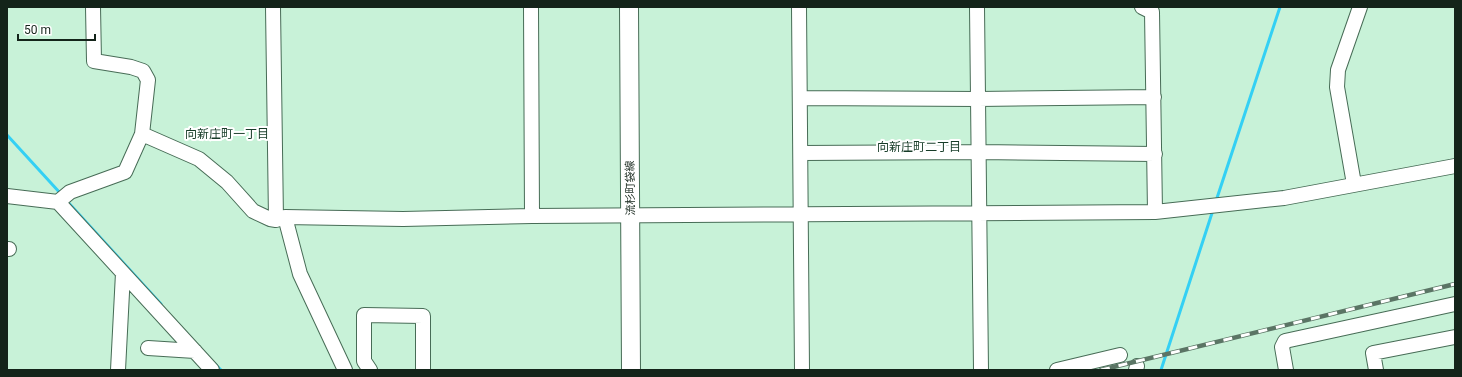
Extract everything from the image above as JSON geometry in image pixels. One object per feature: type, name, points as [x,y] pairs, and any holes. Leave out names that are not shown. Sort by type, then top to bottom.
[{"type":"main road","name":"流杉町袋線","points":[[629,7],[631,370]]},
{"type":"street","points":[[58,202],[70,192],[125,172],[142,134],[148,80],[143,72],[131,66],[94,60],[93,7]]},
{"type":"street","points":[[273,7],[280,219],[300,274],[345,370]]},
{"type":"street","points":[[531,7],[532,216]]},
{"type":"street","points":[[799,7],[802,215],[802,370]]},
{"type":"street","points":[[977,7],[981,370]]},
{"type":"street","points":[[1142,7],[1152,12],[1155,212]]},
{"type":"street","points":[[1354,184],[1337,87],[1338,70],[1360,7]]},
{"type":"street","points":[[800,98],[978,99],[1154,97]]},
{"type":"street","points":[[142,134],[199,158],[227,182],[253,211],[270,219],[1155,212],[1284,198],[1455,166]]},
{"type":"street","points":[[801,154],[979,152],[1155,154]]},
{"type":"street","points":[[7,196],[58,202],[212,370]]},
{"type":"street","points":[[118,370],[123,273]]},
{"type":"street","points":[[1286,370],[1282,347],[1285,340],[1455,304]]},
{"type":"street","points":[[370,370],[364,361],[364,315],[423,316],[423,370]]},
{"type":"street","points":[[1376,370],[1373,353],[1455,337]]},
{"type":"street","points":[[148,348],[195,351]]},
{"type":"street","points":[[1057,370],[1120,355]]},
{"type":"waterway","points":[[1216,201],[1280,7]]},
{"type":"waterway","points":[[7,135],[61,194]]},
{"type":"waterway","points":[[66,200],[161,304]]},
{"type":"waterway","points":[[1161,370],[1213,210]]},
{"type":"waterway","points":[[215,364],[221,370]]},
{"type":"railway","points":[[1101,370],[1455,284]]},
{"type":"district","name":"向新庄町一丁目","points":[[227,134]]},
{"type":"district","name":"向新庄町二丁目","points":[[919,147]]}]
